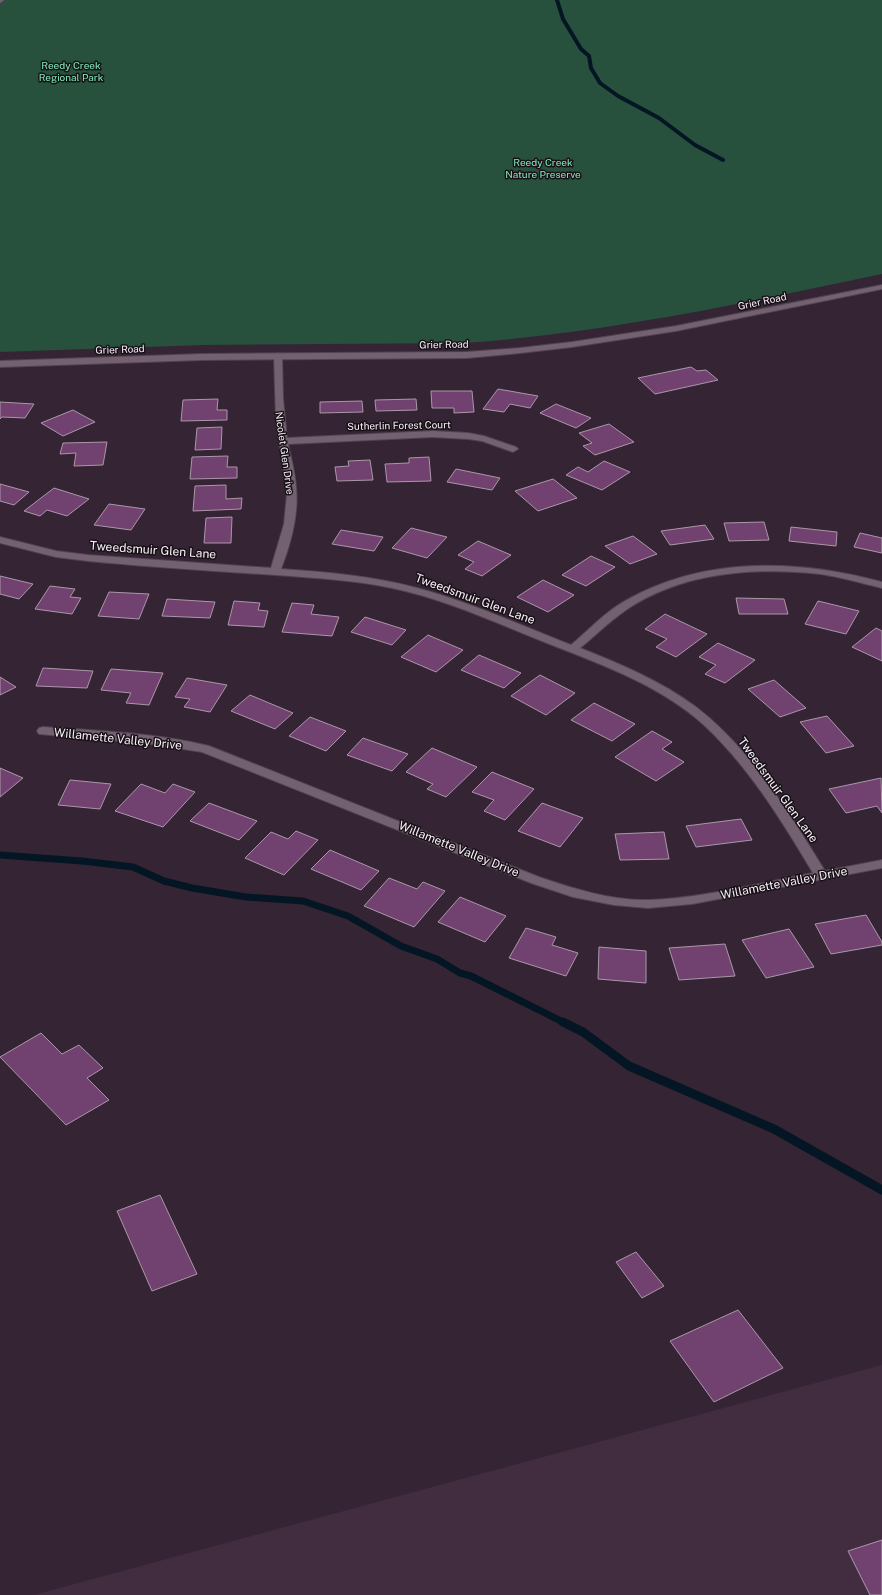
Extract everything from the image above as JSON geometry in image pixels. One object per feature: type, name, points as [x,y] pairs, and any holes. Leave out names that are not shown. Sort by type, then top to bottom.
[{"type":"street","name":"Grier Road","points":[[0,364],[202,357],[467,355],[556,347],[680,328],[882,286]]},
{"type":"street","name":"Nicolet Glen Drive","points":[[275,572],[281,557],[290,515],[292,493],[278,401],[278,356]]},
{"type":"street","name":"Sutherlin Forest Court","points":[[283,441],[433,434],[468,436],[484,439],[513,449]]},
{"type":"street","name":"Tweedsmuir Glen Lane","points":[[0,540],[56,554],[88,558],[328,575],[392,585],[443,599],[573,649],[626,672],[657,688],[681,702],[707,722],[730,745],[749,769],[794,831],[821,875]]},
{"type":"street","points":[[573,649],[629,603],[654,590],[698,576],[734,571],[775,568],[850,576],[882,585]]},
{"type":"street","name":"Willamette Valley Drive","points":[[43,732],[152,740],[204,749],[535,880],[573,893],[614,902],[648,904],[692,900],[882,864]]},
{"type":"shaded area","points":[[882,1365],[882,1595],[34,1595]]},
{"type":"green space","name":"Reedy Creek Nature Preserve","points":[[0,0],[882,0],[882,274],[675,316],[570,332],[465,343],[204,345],[0,352]]},
{"type":"building","points":[[691,367],[697,371],[706,370],[718,380],[655,394],[638,378]]},
{"type":"building","points":[[498,389],[538,396],[530,408],[510,404],[504,412],[483,409]]},
{"type":"building","points":[[431,391],[472,391],[474,412],[454,413],[454,408],[432,408]]},
{"type":"building","points":[[218,399],[217,410],[227,410],[227,420],[181,421],[183,400]]},
{"type":"building","points":[[416,399],[417,410],[376,411],[375,400]]},
{"type":"building","points":[[362,401],[363,412],[320,413],[320,402]]},
{"type":"building","points":[[0,402],[34,404],[25,418],[2,417],[0,419]]},
{"type":"building","points":[[556,404],[591,418],[576,428],[540,413]]},
{"type":"building","points":[[73,410],[95,422],[63,436],[41,423]]},
{"type":"building","points":[[609,424],[634,442],[595,455],[583,446],[592,443],[579,433]]},
{"type":"building","points":[[222,427],[221,449],[195,450],[197,428]]},
{"type":"building","points":[[107,442],[103,465],[74,466],[76,453],[60,454],[63,443]]},
{"type":"building","points":[[228,456],[227,467],[237,467],[237,478],[190,479],[192,457]]},
{"type":"building","points":[[429,457],[431,481],[387,482],[385,464],[409,463],[409,458]]},
{"type":"building","points":[[370,460],[373,480],[337,481],[335,467],[349,466],[348,461]]},
{"type":"building","points":[[604,461],[630,472],[602,490],[566,475],[578,467],[588,472]]},
{"type":"building","points":[[456,469],[500,478],[492,490],[447,482]]},
{"type":"building","points":[[553,479],[577,498],[538,511],[515,491]]},
{"type":"building","points":[[0,484],[29,492],[14,505],[0,501]]},
{"type":"building","points":[[226,485],[226,499],[242,498],[241,509],[193,511],[195,486]]},
{"type":"building","points":[[54,488],[89,499],[67,516],[47,510],[40,516],[24,511]]},
{"type":"building","points":[[109,504],[145,509],[131,530],[94,525]]},
{"type":"building","points":[[232,517],[231,543],[204,543],[206,518]]},
{"type":"building","points":[[764,522],[769,540],[729,541],[724,523]]},
{"type":"building","points":[[705,525],[714,539],[670,545],[661,531]]},
{"type":"building","points":[[791,527],[837,532],[836,546],[789,541]]},
{"type":"building","points":[[411,528],[447,537],[427,558],[392,548]]},
{"type":"building","points":[[341,530],[383,537],[374,551],[332,544]]},
{"type":"building","points":[[860,533],[882,538],[882,553],[854,547]]},
{"type":"building","points":[[633,536],[657,554],[630,564],[605,546]]},
{"type":"building","points":[[478,541],[511,555],[482,576],[465,569],[474,562],[458,555]]},
{"type":"building","points":[[591,556],[615,567],[586,586],[562,575]]},
{"type":"building","points":[[0,576],[33,584],[19,599],[0,594]]},
{"type":"building","points":[[543,580],[574,595],[548,612],[517,597]]},
{"type":"building","points":[[50,586],[75,589],[70,597],[81,598],[72,614],[35,609]]},
{"type":"building","points":[[109,592],[149,594],[139,619],[98,616]]},
{"type":"building","points":[[736,598],[784,599],[788,614],[739,614]]},
{"type":"building","points":[[167,599],[215,602],[210,618],[162,616]]},
{"type":"building","points":[[234,601],[260,603],[258,610],[268,611],[264,627],[228,625]]},
{"type":"building","points":[[818,601],[859,611],[846,634],[805,624]]},
{"type":"building","points":[[292,603],[314,605],[311,614],[339,617],[332,636],[282,632]]},
{"type":"building","points":[[665,614],[707,634],[676,657],[656,647],[667,639],[645,629]]},
{"type":"building","points":[[365,617],[406,630],[392,645],[351,632]]},
{"type":"building","points":[[876,628],[882,631],[882,661],[852,647]]},
{"type":"building","points":[[428,635],[463,650],[436,672],[401,657]]},
{"type":"building","points":[[718,643],[755,660],[725,683],[705,674],[716,665],[699,657]]},
{"type":"building","points":[[479,655],[521,673],[504,688],[461,670]]},
{"type":"building","points":[[43,668],[93,671],[87,688],[36,686]]},
{"type":"building","points":[[111,669],[163,673],[149,705],[126,703],[131,693],[101,690]]},
{"type":"building","points":[[540,675],[575,693],[546,715],[511,696]]},
{"type":"building","points":[[0,677],[16,687],[0,695]]},
{"type":"building","points":[[187,678],[227,685],[210,712],[184,707],[190,699],[175,697]]},
{"type":"building","points":[[774,680],[806,708],[780,717],[748,689]]},
{"type":"building","points":[[250,695],[293,713],[275,729],[231,711]]},
{"type":"building","points":[[594,703],[635,724],[612,741],[571,720]]},
{"type":"building","points":[[827,716],[854,746],[826,753],[800,722]]},
{"type":"building","points":[[310,717],[346,731],[326,751],[289,736]]},
{"type":"building","points":[[652,731],[672,742],[662,749],[684,762],[656,781],[615,757]]},
{"type":"building","points":[[363,738],[408,754],[392,771],[347,755]]},
{"type":"building","points":[[432,748],[477,767],[446,797],[427,789],[433,784],[406,772]]},
{"type":"building","points":[[0,768],[23,778],[0,797]]},
{"type":"building","points":[[492,772],[534,789],[505,820],[484,811],[494,800],[472,792]]},
{"type":"building","points":[[881,778],[882,813],[877,806],[846,813],[829,789]]},
{"type":"building","points":[[70,780],[111,784],[100,809],[58,805]]},
{"type":"building","points":[[141,784],[165,793],[173,784],[195,792],[163,827],[115,811]]},
{"type":"building","points":[[209,803],[257,821],[239,840],[190,821]]},
{"type":"building","points":[[542,803],[583,818],[560,847],[518,831]]},
{"type":"building","points":[[741,819],[752,840],[696,847],[686,826]]},
{"type":"building","points":[[296,831],[318,840],[284,875],[245,858],[271,832],[288,839]]},
{"type":"building","points":[[664,832],[669,859],[620,860],[615,834]]},
{"type":"building","points":[[330,850],[379,871],[361,890],[311,869]]},
{"type":"building","points":[[389,878],[417,889],[423,882],[445,891],[414,927],[364,906]]},
{"type":"building","points":[[460,897],[506,916],[485,942],[438,922]]},
{"type":"building","points":[[866,915],[882,942],[882,945],[831,954],[815,924]]},
{"type":"building","points":[[526,928],[556,937],[552,945],[578,953],[566,976],[509,958]]},
{"type":"building","points":[[789,929],[814,967],[766,978],[742,940]]},
{"type":"building","points":[[725,944],[735,976],[679,980],[669,948]]},
{"type":"building","points":[[599,947],[646,951],[646,983],[598,979]]},
{"type":"building","points":[[41,1033],[62,1054],[79,1045],[103,1068],[87,1078],[109,1100],[66,1125],[0,1057]]},
{"type":"building","points":[[160,1195],[197,1274],[152,1291],[117,1211]]},
{"type":"building","points":[[636,1252],[664,1286],[642,1298],[616,1262]]},
{"type":"building","points":[[738,1310],[783,1368],[714,1402],[670,1341]]},
{"type":"building","points":[[882,1540],[882,1595],[870,1595],[848,1551]]},
{"type":"waterway","points":[[557,0],[563,19],[581,49],[589,56],[591,68],[600,83],[618,96],[659,118],[695,145],[723,160]]},
{"type":"waterway","points":[[0,855],[82,861],[133,867],[164,881],[192,888],[246,897],[303,901],[348,916],[401,946],[437,959],[460,973],[471,976],[583,1032],[629,1066],[774,1129],[882,1190]]},
{"type":"park label","name":"Reedy Creek Regional Park","points":[[71,70]]}]
